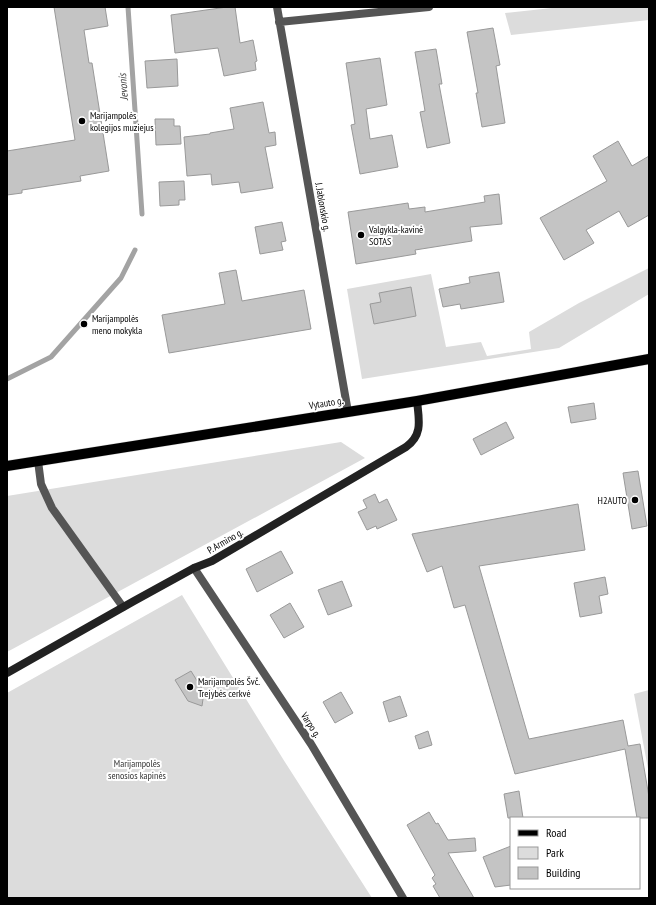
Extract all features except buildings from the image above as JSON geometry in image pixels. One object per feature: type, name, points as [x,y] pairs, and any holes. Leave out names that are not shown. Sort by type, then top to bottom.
[{"type":"main road","name":"Vytauto g.","points":[[7,466],[417,401],[649,359]]},
{"type":"main road","name":"P. Armino g.","points":[[7,673],[123,607],[194,568],[212,560],[412,443],[417,436],[419,428],[417,401]]},
{"type":"street","name":"J. Jablonskio g.","points":[[277,7],[348,412]]},
{"type":"street","points":[[279,22],[429,7]]},
{"type":"street","points":[[38,461],[41,484],[52,508],[123,607]]},
{"type":"street","name":"Varpo g.","points":[[194,568],[311,744],[402,898]]},
{"type":"green space","points":[[561,7],[649,7],[649,20],[511,35],[505,13]]},
{"type":"green space","points":[[649,268],[649,294],[559,348],[362,379],[347,289],[431,274],[446,347],[481,342],[487,356],[531,349],[529,332],[579,303]]},
{"type":"green space","points":[[341,442],[365,458],[7,652],[7,496]]},
{"type":"green space","name":"Marijampolės senosios kapinės","points":[[182,595],[283,759],[372,898],[7,898],[7,693]]},
{"type":"green space","points":[[649,690],[649,774],[634,694]]},
{"type":"waterway","name":"Jevonis","points":[[128,7],[142,214]]},
{"type":"waterway","name":"Jevonis","points":[[7,379],[51,357],[121,278],[135,250]]},
{"type":"place","name":"Marijampolės kolegijos muziejus","points":[[82,121]]},
{"type":"place","name":"Valgykla-kavinė SOTAS","points":[[361,235]]},
{"type":"place","name":"Marijampolės meno mokykla","points":[[84,324]]},
{"type":"place","name":"H2AUTO","points":[[635,500]]},
{"type":"place","name":"Marijampolės Švč. Trejybės cerkvė","points":[[190,687]]}]
